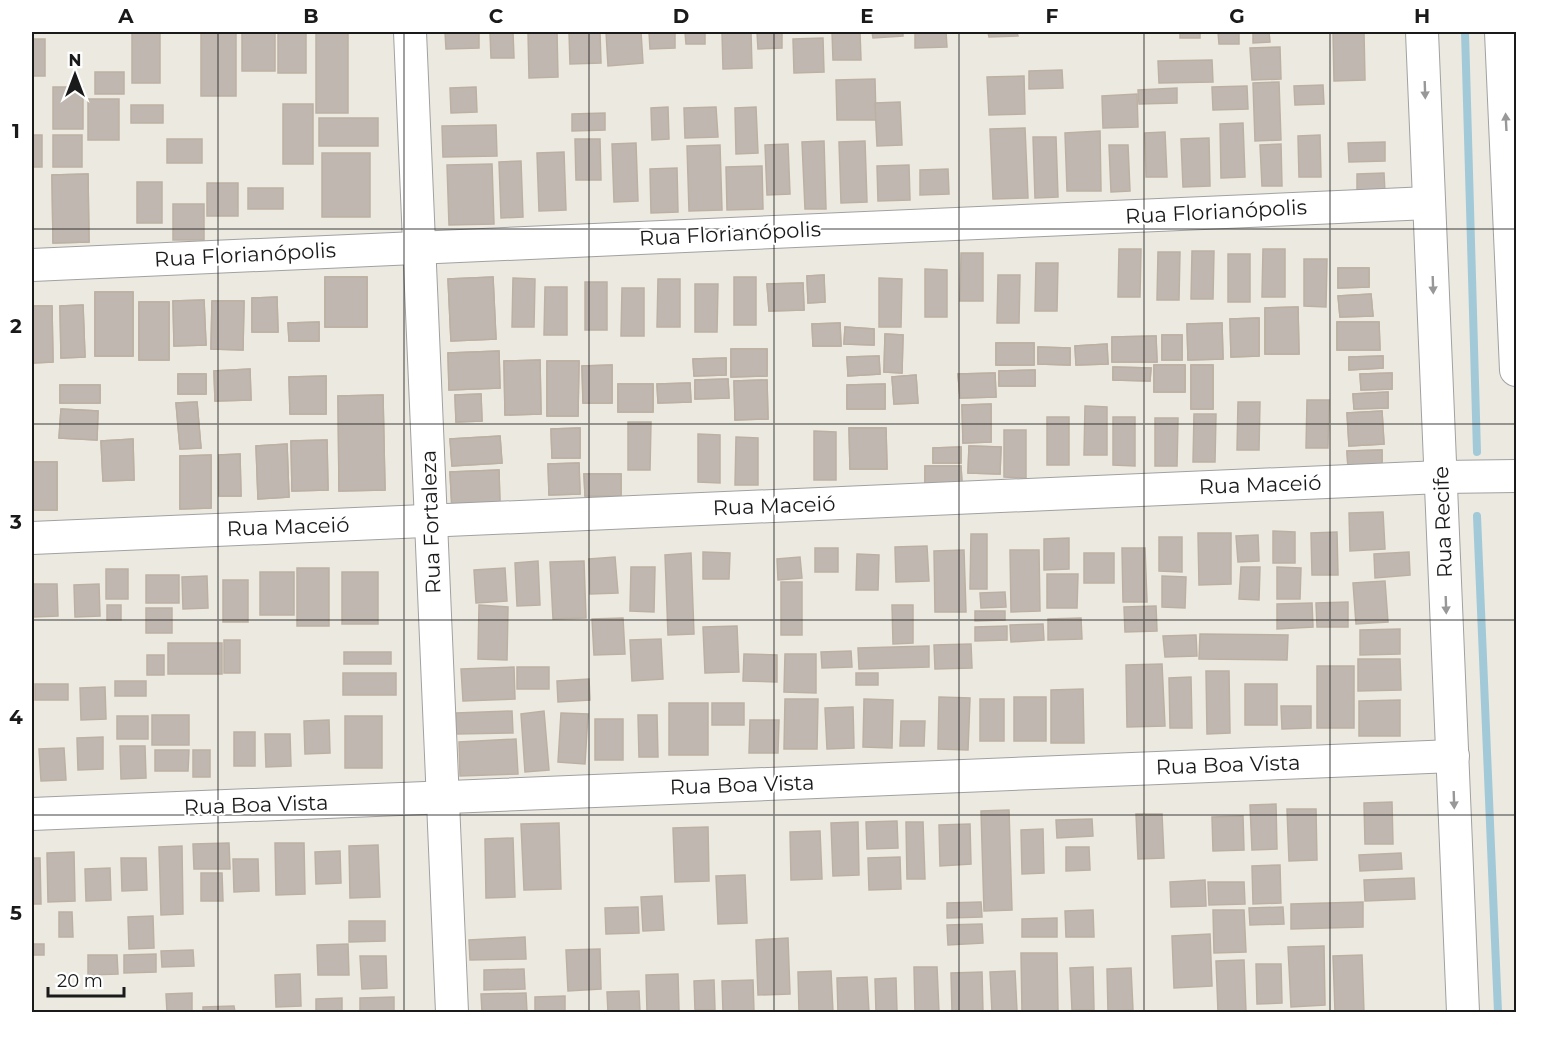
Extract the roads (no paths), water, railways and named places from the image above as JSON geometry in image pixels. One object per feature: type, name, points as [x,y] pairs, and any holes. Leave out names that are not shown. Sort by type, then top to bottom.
[{"type":"street","name":"Rua Fortaleza","points":[[410,32],[452,1012]]},
{"type":"street","name":"Rua Recife","points":[[1422,32],[1463,1012]]},
{"type":"street","points":[[1502,32],[1516,370]]},
{"type":"street","name":"Rua Florianópolis","points":[[32,265],[1429,203]]},
{"type":"street","name":"Rua Maceió","points":[[32,538],[1441,477],[1516,476]]},
{"type":"street","name":"Rua Boa Vista","points":[[32,814],[1452,756]]},
{"type":"waterway","points":[[1465,32],[1477,452]]},
{"type":"waterway","points":[[1477,516],[1498,1012]]}]
